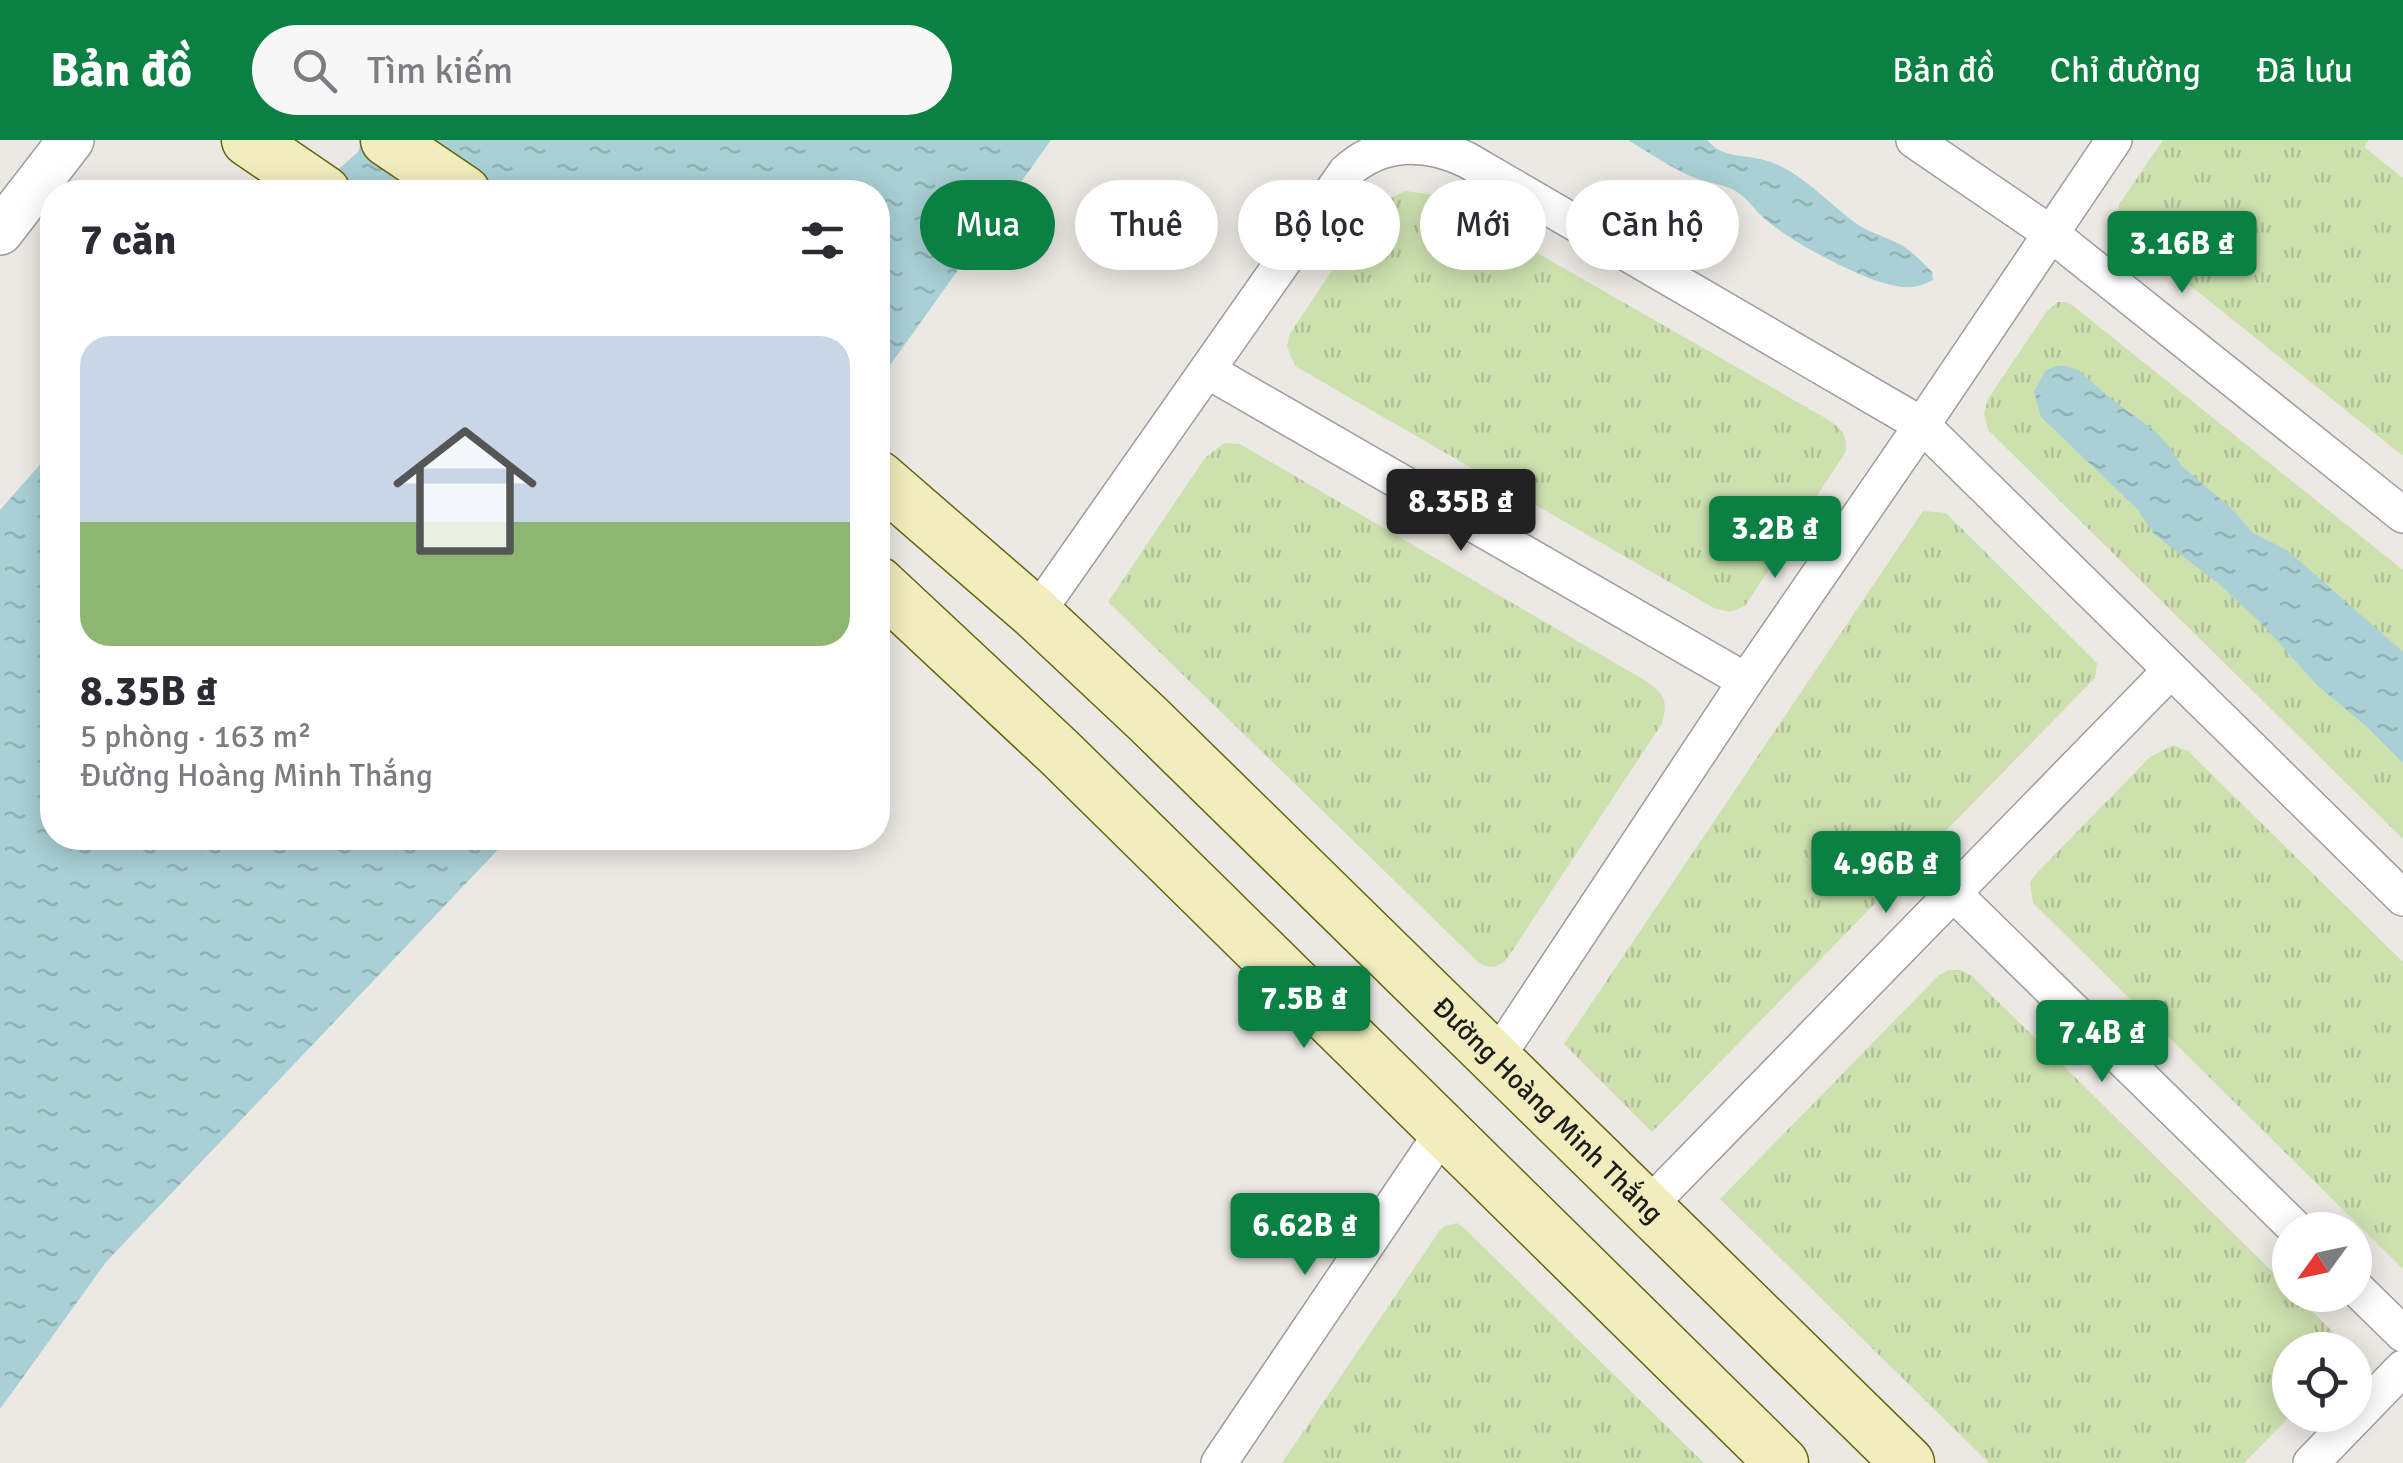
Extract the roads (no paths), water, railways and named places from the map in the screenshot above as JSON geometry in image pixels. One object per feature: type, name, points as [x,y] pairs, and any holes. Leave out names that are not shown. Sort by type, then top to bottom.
[{"type":"main road","points":[[387,140],[446,180]]},
{"type":"main road","points":[[252,143],[306,180]]},
{"type":"main road","name":"Đường Hoàng Minh Thắng","points":[[890,487],[1036,614],[1137,709],[1908,1463]]},
{"type":"main road","points":[[890,594],[1058,751],[1782,1463]]},
{"type":"main road","points":[[1444,1130],[1495,1060]]},
{"type":"street","points":[[40,180],[71,140]]},
{"type":"street","points":[[1914,140],[2050,232],[2403,515]]},
{"type":"street","points":[[1495,1060],[1746,681],[2114,140]]},
{"type":"street","points":[[1036,614],[1346,172],[1376,150],[1423,144],[1467,160],[1922,426],[2403,898]]},
{"type":"street","points":[[0,232],[40,180]]},
{"type":"street","points":[[1208,372],[1746,681]]},
{"type":"street","points":[[1648,1207],[2171,670]]},
{"type":"street","points":[[1953,893],[2279,1212]]},
{"type":"street","points":[[1219,1463],[1444,1130]]},
{"type":"street","points":[[2372,1304],[2403,1334]]},
{"type":"street","points":[[2311,1463],[2403,1368]]},
{"type":"water","points":[[362,140],[1051,140],[1022,180],[920,180],[920,270],[958,270],[890,365],[890,180],[326,180],[358,152]]},
{"type":"water","points":[[1628,140],[1707,140],[1727,153],[1776,164],[1860,226],[1907,248],[1932,272],[1933,280],[1903,287],[1851,271],[1766,220],[1739,193],[1739,180],[1702,180]]},
{"type":"water","points":[[2056,366],[2078,370],[2155,431],[2182,466],[2231,508],[2253,533],[2287,550],[2403,652],[2403,763],[2318,686],[2219,584],[2154,534],[2137,509],[2041,417],[2034,392],[2045,371]]},
{"type":"water","points":[[40,465],[40,850],[498,850],[106,1262],[0,1409],[0,510]]}]
